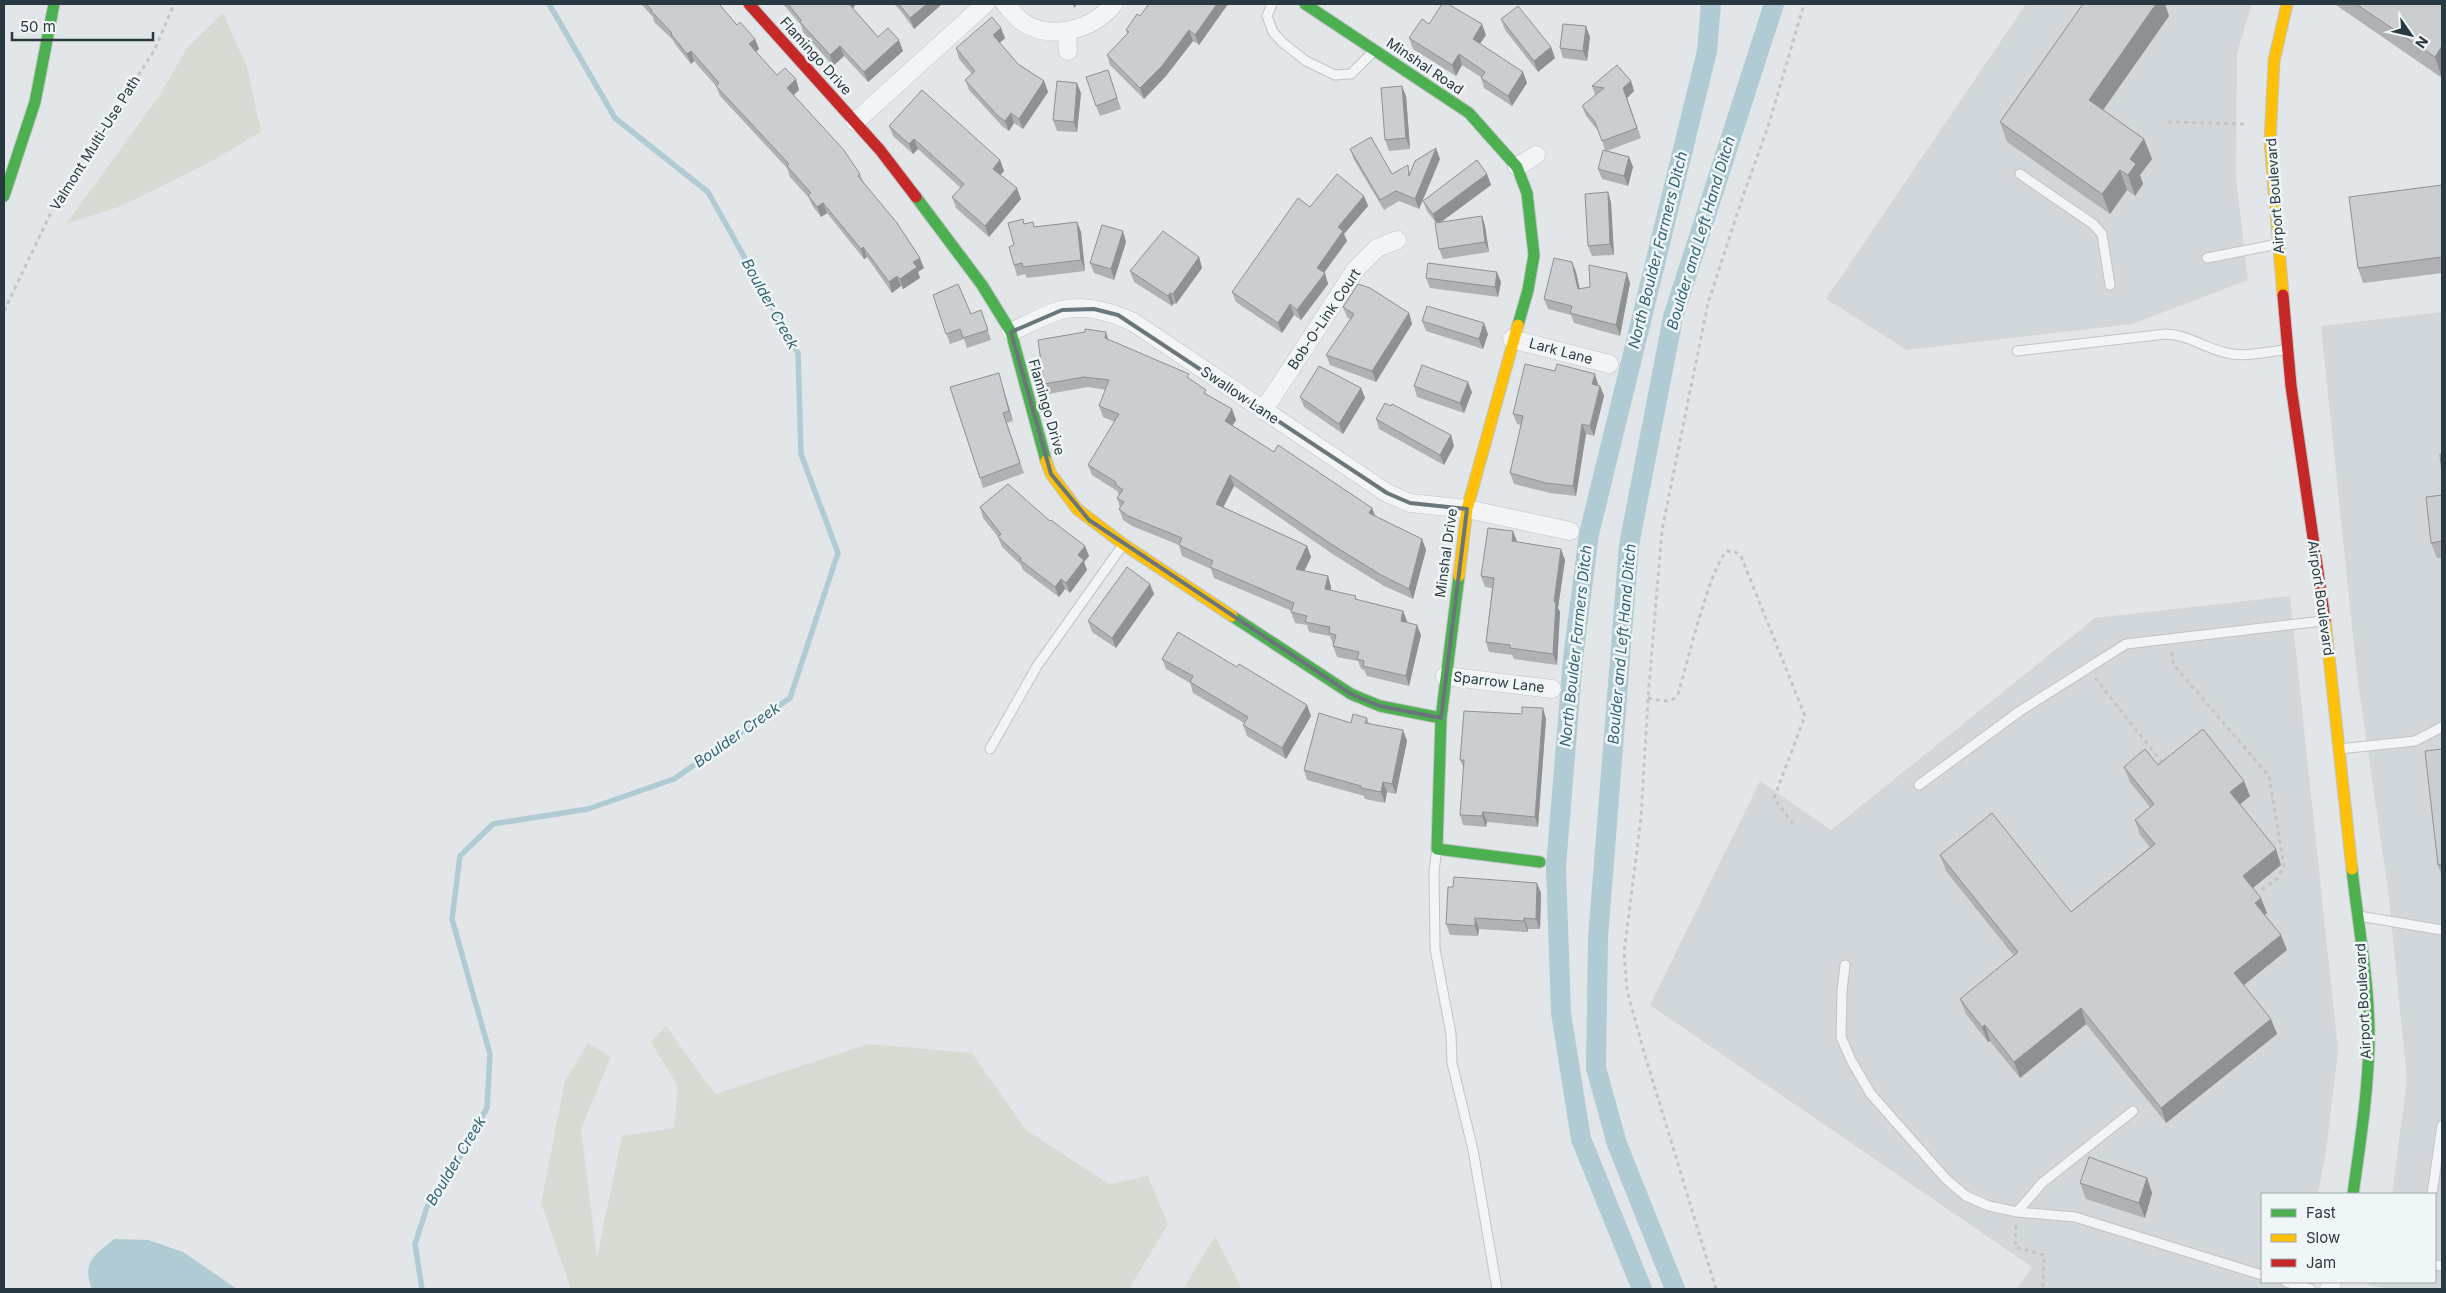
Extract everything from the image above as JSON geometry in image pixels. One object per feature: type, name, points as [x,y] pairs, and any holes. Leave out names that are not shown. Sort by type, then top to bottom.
[{"type":"street","points":[[4,196],[16,166],[42,75],[54,4]]},
{"type":"street","name":"Flamingo Drive","points":[[750,4],[880,150],[982,285],[1011,332],[1041,450],[1051,474],[1077,509],[1123,544],[1351,694],[1380,706],[1441,718]]},
{"type":"street","points":[[855,122],[985,4]]},
{"type":"street","points":[[1005,4],[1021,21],[1040,29],[1056,32],[1080,29],[1098,20],[1114,4]]},
{"type":"street","name":"Minshal Road","points":[[1305,4],[1468,113],[1517,167]]},
{"type":"street","name":"Airport Boulevard","points":[[2287,4],[2280,25],[2271,91],[2270,142],[2290,386],[2325,621],[2358,916],[2368,1042],[2363,1122],[2354,1193]]},
{"type":"street","points":[[1067,31],[1068,51]]},
{"type":"street","points":[[1517,167],[1536,155]]},
{"type":"street","name":"Minshal Drive","points":[[1437,849],[1441,718],[1467,509],[1512,339],[1528,290],[1534,255],[1527,193],[1517,167]]},
{"type":"street","name":"Bob-O-Link Court","points":[[1263,411],[1356,269],[1377,248],[1396,240]]},
{"type":"street","name":"Swallow Lane","points":[[1011,332],[1062,310],[1094,309],[1118,315],[1133,322],[1387,494],[1410,503],[1467,509],[1570,531]]},
{"type":"street","name":"Lark Lane","points":[[1512,339],[1609,364]]},
{"type":"street","name":"Sparrow Lane","points":[[1446,676],[1552,689]]},
{"type":"street","points":[[1437,849],[1540,862]]},
{"type":"lane","points":[[1272,4],[1267,16],[1273,32],[1306,61],[1335,75],[1350,74],[1375,50]]},
{"type":"lane","points":[[2020,174],[2093,224],[2102,234],[2110,285]]},
{"type":"lane","points":[[2207,258],[2279,244]]},
{"type":"lane","points":[[2017,351],[2166,334],[2181,335],[2202,345],[2232,354],[2288,350]]},
{"type":"lane","points":[[990,749],[1037,666],[1123,544]]},
{"type":"lane","points":[[1919,785],[2020,711],[2126,644],[2325,621]]},
{"type":"lane","points":[[2339,748],[2415,741],[2442,728]]},
{"type":"lane","points":[[1437,849],[1434,871],[1435,949],[1451,1034],[1452,1063],[1473,1150],[1497,1289]]},
{"type":"lane","points":[[2358,916],[2442,930]]},
{"type":"lane","points":[[1846,965],[1842,991],[1841,1037],[1870,1093],[1946,1179],[1966,1196],[1988,1206],[2013,1211],[2075,1217],[2261,1274]]},
{"type":"lane","points":[[2013,1211],[2042,1183],[2133,1111]]},
{"type":"lane","points":[[2432,1193],[2442,1125]]},
{"type":"lane","points":[[2289,1283],[2310,1289]]},
{"type":"path","name":"Valmont Multi-Use Path","points":[[4,311],[56,202],[154,51],[174,4]]},
{"type":"path","points":[[1716,1289],[1627,990],[1624,953],[1641,818],[1648,698],[1662,530],[1716,276],[1768,127],[1804,4]]},
{"type":"path","points":[[2168,122],[2247,124]]},
{"type":"path","points":[[1648,698],[1669,702],[1675,700],[1718,566],[1727,551],[1736,552],[1741,556],[1805,716],[1774,798],[1794,825]]},
{"type":"path","points":[[2172,639],[2173,664],[2269,776],[2284,866],[2278,878],[2260,892]]},
{"type":"path","points":[[2087,668],[2166,768]]},
{"type":"path","points":[[2013,1211],[2016,1226],[2015,1247],[2044,1255],[2043,1285],[2040,1289]]},
{"type":"highlighted area","points":[[1094,309],[1118,315],[1387,493],[1410,503],[1467,509],[1441,718],[1380,706],[1351,694],[1089,520],[1051,474],[1011,332],[1062,310]]},
{"type":"shaded area","points":[[2026,4],[2252,4],[2237,53],[2236,178],[2248,280],[2132,324],[1907,350],[1826,299]]},
{"type":"shaded area","points":[[223,13],[247,67],[261,132],[205,165],[119,207],[66,224],[159,96],[187,48]]},
{"type":"shaded area","points":[[2442,312],[2442,1289],[2394,1289],[2367,1285],[2368,1283],[2436,1283],[2436,1193],[2392,1193],[2407,1080],[2388,890],[2357,675],[2321,326]]},
{"type":"shaded area","points":[[2290,596],[2338,1050],[2326,1152],[2318,1193],[2261,1193],[2261,1283],[2299,1283],[2296,1289],[2017,1289],[2032,1267],[1650,1005],[1760,781],[1831,830],[2095,618]]},
{"type":"shaded area","points":[[666,1026],[715,1094],[868,1044],[972,1053],[1026,1130],[1109,1184],[1148,1176],[1168,1224],[1129,1289],[571,1289],[541,1203],[565,1081],[588,1043],[611,1057],[581,1129],[597,1257],[622,1136],[674,1128],[678,1087],[651,1042]]},
{"type":"shaded area","points":[[1215,1236],[1242,1289],[1183,1289]]},
{"type":"water","points":[[114,1239],[148,1240],[183,1252],[237,1289],[92,1289],[89,1280],[89,1266],[96,1255]]},
{"type":"building","points":[[646,4],[719,4],[737,25],[740,22],[755,39],[749,44],[777,75],[785,68],[796,79],[787,88],[843,149],[860,174],[858,176],[897,223],[920,258],[913,262],[917,267],[900,279],[897,276],[889,282],[863,247],[861,249],[823,203],[817,207],[808,195],[811,193],[787,166],[789,164],[716,86],[719,83],[691,51],[687,54],[672,33]]},
{"type":"building","points":[[788,4],[849,4],[878,37],[888,28],[899,40],[864,72],[840,46],[830,55],[800,22],[801,20]]},
{"type":"building","points":[[899,4],[927,4],[910,18]]},
{"type":"building","points":[[1149,4],[1217,4],[1195,35],[1189,30],[1162,66],[1140,88],[1107,55],[1129,32],[1126,30],[1137,14],[1140,16]]},
{"type":"building","points":[[1442,4],[1448,4],[1482,24],[1473,39],[1523,72],[1508,96],[1481,78],[1485,72],[1459,54],[1452,65],[1409,38],[1422,19],[1429,24]]},
{"type":"building","points":[[2083,4],[2156,4],[2089,100],[2144,139],[2130,159],[2136,164],[2128,175],[2120,170],[2102,194],[2000,122]]},
{"type":"building","points":[[2356,4],[2442,4],[2442,46],[2435,57]]},
{"type":"building","points":[[1518,6],[1551,47],[1534,61],[1501,19]]},
{"type":"building","points":[[992,17],[1001,28],[993,35],[1018,64],[1044,81],[1019,119],[1011,113],[1005,121],[998,116],[965,80],[975,71],[956,48]]},
{"type":"building","points":[[1563,24],[1586,26],[1583,51],[1560,48]]},
{"type":"building","points":[[1617,65],[1631,81],[1623,88],[1637,128],[1602,141],[1595,122],[1582,106],[1604,88],[1592,86]]},
{"type":"building","points":[[1108,70],[1117,98],[1096,106],[1086,77]]},
{"type":"building","points":[[1057,81],[1077,83],[1074,122],[1053,120]]},
{"type":"building","points":[[1402,86],[1406,138],[1385,140],[1381,88]]},
{"type":"building","points":[[922,90],[1000,160],[993,169],[1017,188],[985,226],[952,197],[964,184],[914,139],[909,144],[889,126]]},
{"type":"building","points":[[1371,137],[1392,174],[1408,165],[1409,176],[1415,161],[1436,148],[1415,199],[1396,191],[1380,200],[1350,149]]},
{"type":"building","points":[[1603,150],[1629,157],[1624,176],[1598,169]]},
{"type":"building","points":[[1477,160],[1487,174],[1433,214],[1423,201]]},
{"type":"building","points":[[1337,174],[1364,196],[1338,227],[1343,231],[1317,268],[1325,273],[1297,310],[1290,304],[1278,323],[1232,292],[1298,198],[1310,207]]},
{"type":"building","points":[[2442,185],[2442,257],[2358,268],[2349,197]]},
{"type":"building","points":[[1608,192],[1610,244],[1588,246],[1585,194]]},
{"type":"building","points":[[1482,216],[1485,242],[1439,249],[1435,223]]},
{"type":"building","points":[[1023,219],[1024,224],[1033,222],[1034,227],[1077,222],[1081,260],[1023,267],[1022,263],[1014,265],[1009,247],[1014,245],[1008,223]]},
{"type":"building","points":[[1102,225],[1123,231],[1111,269],[1090,263]]},
{"type":"building","points":[[1163,231],[1199,257],[1173,294],[1170,293],[1168,296],[1130,271]]},
{"type":"building","points":[[1554,258],[1572,262],[1578,289],[1590,287],[1589,265],[1627,273],[1616,325],[1570,313],[1572,306],[1544,299]]},
{"type":"building","points":[[1428,263],[1497,272],[1495,287],[1426,278]]},
{"type":"building","points":[[958,284],[971,314],[981,310],[988,330],[963,338],[960,329],[946,334],[933,295]]},
{"type":"building","points":[[1358,284],[1370,288],[1409,313],[1372,371],[1326,355],[1354,314],[1343,307]]},
{"type":"building","points":[[1427,306],[1484,323],[1479,339],[1422,321]]},
{"type":"building","points":[[1085,329],[1106,332],[1105,338],[1189,374],[1187,377],[1206,390],[1204,393],[1232,409],[1225,421],[1274,452],[1278,445],[1372,508],[1369,513],[1422,539],[1409,589],[1381,575],[1331,544],[1230,475],[1216,504],[1307,546],[1296,569],[1328,576],[1325,589],[1356,596],[1355,599],[1403,611],[1401,621],[1417,625],[1406,676],[1363,666],[1364,661],[1357,659],[1359,652],[1333,646],[1336,635],[1329,633],[1330,627],[1305,622],[1307,616],[1291,612],[1294,603],[1210,567],[1213,561],[1179,545],[1182,538],[1128,516],[1119,509],[1124,502],[1117,498],[1123,490],[1115,484],[1116,482],[1088,465],[1119,414],[1099,406],[1109,380],[1084,377],[1044,384],[1038,340],[1085,332]]},
{"type":"building","points":[[1525,364],[1555,371],[1557,364],[1595,374],[1592,384],[1600,386],[1590,426],[1582,424],[1573,486],[1546,483],[1510,473],[1523,416],[1513,414]]},
{"type":"building","points":[[1422,365],[1468,382],[1460,403],[1414,386]]},
{"type":"building","points":[[1319,366],[1361,388],[1339,424],[1300,397]]},
{"type":"building","points":[[999,373],[1009,411],[1003,413],[1020,463],[980,478],[950,387]]},
{"type":"building","points":[[1385,403],[1391,406],[1392,404],[1451,435],[1440,455],[1376,419]]},
{"type":"building","points":[[2440,454],[2442,454],[2442,474]]},
{"type":"building","points":[[1008,484],[1050,521],[1085,546],[1078,555],[1084,560],[1066,583],[1061,579],[1055,587],[1020,560],[1021,558],[998,537],[1001,534],[980,507]]},
{"type":"building","points":[[2442,495],[2442,541],[2431,543],[2426,497]]},
{"type":"building","points":[[1488,528],[1513,531],[1512,541],[1561,549],[1554,602],[1556,602],[1553,654],[1510,648],[1510,645],[1486,642],[1494,578],[1481,576]]},
{"type":"building","points":[[1127,567],[1150,584],[1112,638],[1088,621]]},
{"type":"building","points":[[1178,632],[1237,667],[1239,664],[1307,705],[1282,748],[1243,725],[1248,717],[1190,682],[1193,676],[1162,659]]},
{"type":"building","points":[[1522,707],[1543,708],[1535,817],[1483,812],[1482,816],[1460,815],[1464,760],[1460,760],[1464,711],[1522,714]]},
{"type":"building","points":[[1319,713],[1351,723],[1353,714],[1367,718],[1365,723],[1403,730],[1392,784],[1383,782],[1381,792],[1361,788],[1361,786],[1304,770]]},
{"type":"building","points":[[2203,729],[2244,781],[2230,792],[2276,849],[2243,876],[2261,898],[2255,903],[2281,935],[2234,973],[2271,1019],[2161,1108],[2081,1008],[2014,1062],[1985,1025],[1982,1027],[1960,999],[2018,952],[1940,855],[1992,813],[2071,912],[2155,844],[2135,820],[2154,804],[2124,767],[2145,749],[2158,765]]},
{"type":"building","points":[[2442,749],[2442,864],[2438,865],[2425,751]]},
{"type":"building","points":[[1454,877],[1537,883],[1536,919],[1524,918],[1524,921],[1475,918],[1475,926],[1446,924],[1448,887],[1453,887]]},
{"type":"building","points":[[2089,1157],[2147,1178],[2139,1203],[2080,1183]]},
{"type":"waterway","name":"Boulder Creek","points":[[422,1289],[415,1244],[427,1207],[460,1157],[487,1108],[490,1054],[452,919],[460,856],[493,824],[588,809],[674,779],[790,698],[838,553],[801,454],[798,353],[708,192],[615,118],[549,4]]},
{"type":"waterway","name":"North Boulder Farmers Ditch","points":[[1642,1289],[1581,1139],[1561,1013],[1556,867],[1573,658],[1589,534],[1707,51],[1711,4]]},
{"type":"waterway","name":"Boulder and Left Hand Ditch","points":[[1675,1289],[1617,1144],[1596,1068],[1598,938],[1629,545],[1673,317],[1774,4]]},
{"type":"traffic: fast","points":[[4,196],[35,102],[54,4]]},
{"type":"traffic: fast","points":[[1305,4],[1469,113],[1517,167],[1527,193],[1534,255],[1528,290],[1518,325]]},
{"type":"traffic: fast","points":[[916,197],[982,285],[1011,332],[1046,461]]},
{"type":"traffic: fast","points":[[1459,576],[1441,718],[1437,849],[1540,862]]},
{"type":"traffic: fast","points":[[1232,616],[1351,694],[1380,706],[1441,718]]},
{"type":"traffic: fast","points":[[2352,869],[2366,977],[2369,1021],[2365,1100],[2353,1193]]},
{"type":"traffic: slow","points":[[2283,295],[2270,142],[2274,61],[2287,4]]},
{"type":"traffic: slow","points":[[1459,576],[1467,509],[1518,325]]},
{"type":"traffic: slow","points":[[1046,461],[1051,474],[1077,509],[1123,544],[1232,616]]},
{"type":"traffic: slow","points":[[2325,620],[2352,869]]},
{"type":"traffic: jam","points":[[749,4],[880,150],[916,197]]},
{"type":"traffic: jam","points":[[2283,295],[2291,386],[2325,620]]}]
